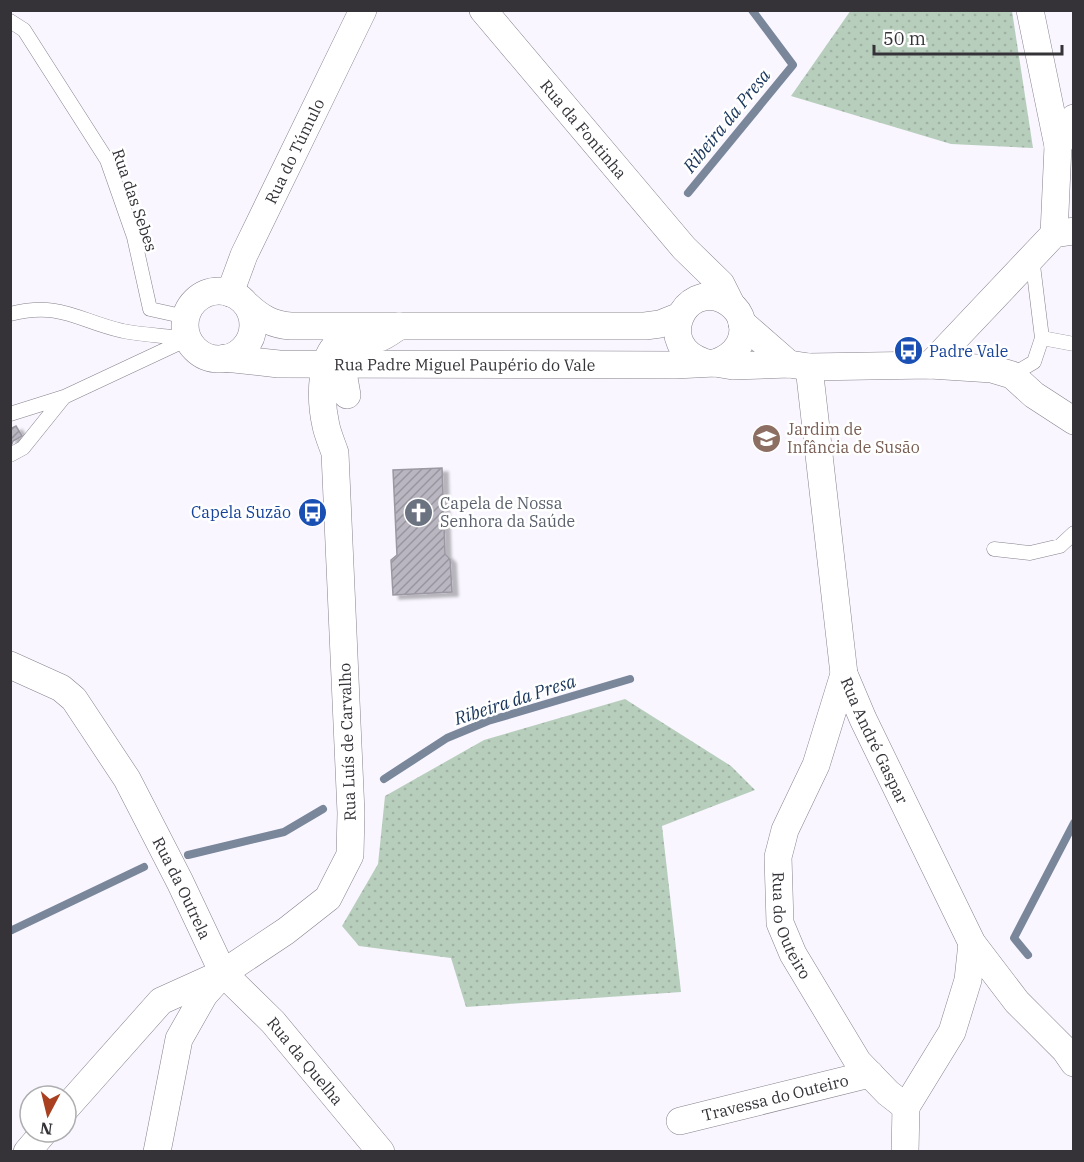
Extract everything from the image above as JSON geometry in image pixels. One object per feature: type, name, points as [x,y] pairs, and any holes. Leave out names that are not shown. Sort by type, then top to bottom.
[{"type":"street","name":"Rua do Túmulo","points":[[249,307],[244,255],[363,10]]},
{"type":"street","name":"Rua da Fontinha","points":[[483,10],[684,248],[721,284],[737,314]]},
{"type":"street","points":[[930,364],[1032,258],[1064,233],[1058,146],[1030,10]]},
{"type":"street","points":[[1058,146],[1074,118]]},
{"type":"street","points":[[684,248],[690,271],[691,287],[678,322],[677,333],[686,352],[694,359],[710,363],[734,353],[743,334],[737,314]]},
{"type":"street","points":[[187,328],[191,307],[198,298],[219,291],[278,325],[291,326],[645,326],[660,324],[683,312],[700,298],[711,297],[722,299],[799,366]]},
{"type":"street","points":[[249,307],[277,332],[291,337],[320,339],[334,358],[346,340],[378,339],[399,326]]},
{"type":"street","points":[[225,358],[235,355],[250,339],[253,328],[249,307]]},
{"type":"street","name":"Rua Padre Miguel Paupério do Vale","points":[[187,328],[194,348],[214,358],[294,364],[334,358],[369,364],[675,365],[710,363],[742,366],[930,364],[992,369],[1012,375]]},
{"type":"street","name":"Rua Luís de Carvalho","points":[[223,973],[286,931],[328,898],[350,855],[351,813],[335,453],[342,429],[334,398],[334,358]]},
{"type":"street","points":[[294,364],[334,398]]},
{"type":"street","name":"Rua Luís de Carvalho","points":[[334,398],[369,364]]},
{"type":"street","name":"Rua André Gaspar","points":[[799,366],[844,674],[863,719],[972,943],[1017,1002],[1065,1050],[1074,1063]]},
{"type":"street","points":[[1012,375],[1034,395],[1074,421]]},
{"type":"street","name":"Rua da Outrela","points":[[10,665],[61,688],[74,699],[127,779],[223,973]]},
{"type":"street","name":"Rua do Outeiro","points":[[844,674],[816,765],[785,830],[778,857],[780,923],[793,954],[858,1062],[888,1093],[906,1107]]},
{"type":"street","points":[[905,1152],[906,1107],[952,1032],[968,980],[972,943]]},
{"type":"street","points":[[78,1094],[161,1001],[223,973]]},
{"type":"street","points":[[157,1152],[179,1039],[204,995],[223,973]]},
{"type":"street","name":"Rua da Quelha","points":[[223,973],[273,1022],[381,1152]]},
{"type":"street","name":"Travessa do Outeiro","points":[[680,1121],[870,1074]]},
{"type":"lane","name":"Rua das Sebes","points":[[10,21],[24,30],[107,160],[134,237],[150,309],[187,328]]},
{"type":"lane","points":[[1012,375],[1034,362],[1042,338],[1032,258]]},
{"type":"lane","points":[[10,314],[31,308],[57,309],[123,331],[187,328]]},
{"type":"lane","points":[[10,414],[64,397],[187,328]]},
{"type":"lane","points":[[1042,338],[1074,344]]},
{"type":"lane","points":[[10,455],[23,448],[64,397]]},
{"type":"lane","points":[[994,549],[1030,553],[1060,546],[1074,533]]},
{"type":"green space","points":[[851,10],[1012,11],[1033,148],[951,144],[791,96]]},
{"type":"green space","points":[[625,699],[731,766],[755,790],[662,826],[681,992],[466,1007],[451,958],[359,946],[342,926],[378,864],[385,796],[484,740]]},
{"type":"building","points":[[16,426],[22,436],[13,441],[10,449],[10,429]]},
{"type":"building","name":"Capela de Nossa Senhora da Saúde","points":[[442,468],[445,554],[450,559],[452,592],[393,595],[391,560],[397,555],[393,470]]},
{"type":"waterway","name":"Ribeira da Presa","points":[[688,193],[793,65],[752,10]]},
{"type":"waterway","name":"Ribeira da Presa","points":[[384,779],[447,738],[488,721],[630,679]]},
{"type":"waterway","name":"Ribeira da Presa","points":[[188,855],[284,832],[323,809]]},
{"type":"waterway","points":[[1028,955],[1014,938],[1074,823]]},
{"type":"waterway","name":"Ribeira da Presa","points":[[10,931],[144,867]]},
{"type":"place","name":"Padre Vale","points":[[908,351]]},
{"type":"place","name":"Jardim de Infância de Susão","points":[[766,438]]},
{"type":"place","name":"Capela Suzão","points":[[312,512]]},
{"type":"place","name":"Capela de Nossa Senhora da Saúde","points":[[419,512]]}]
